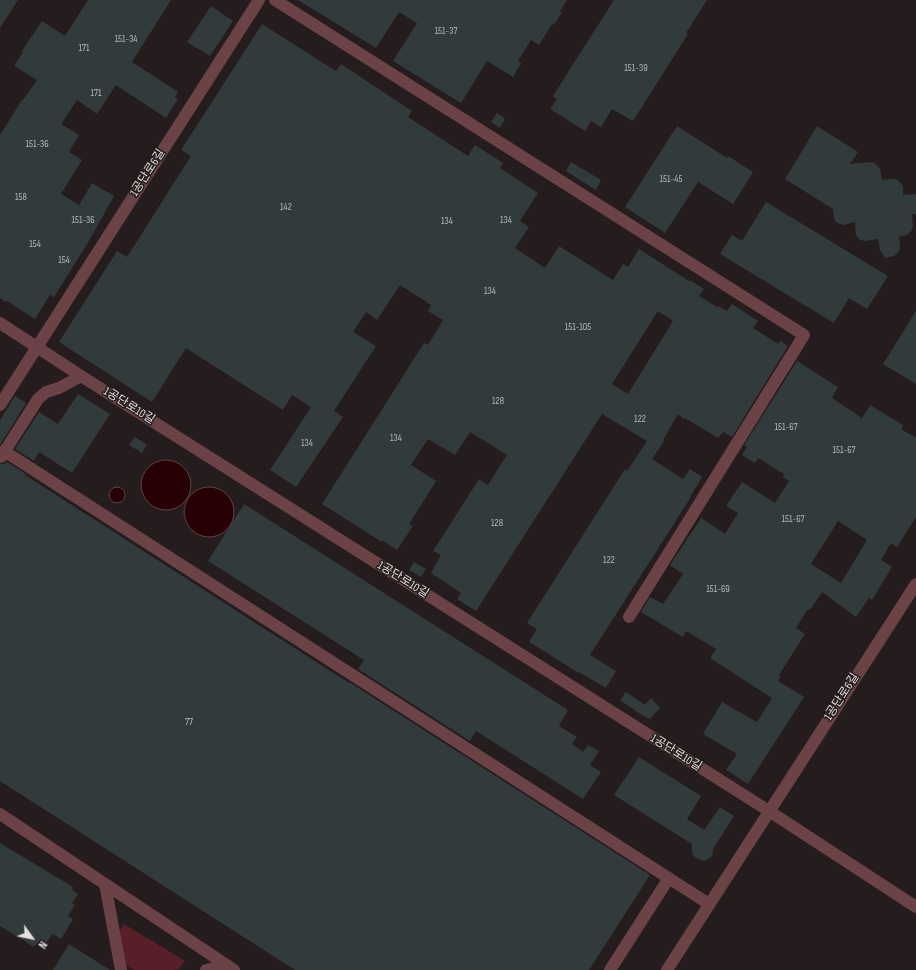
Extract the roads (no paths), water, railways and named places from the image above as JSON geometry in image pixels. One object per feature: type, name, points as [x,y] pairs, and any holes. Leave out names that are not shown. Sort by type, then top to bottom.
[{"type":"street","name":"1공단로6길","points":[[37,347],[259,0]]},
{"type":"street","points":[[275,0],[804,335],[629,617]]},
{"type":"street","name":"1공단로10길","points":[[0,323],[81,376],[769,811],[916,907]]},
{"type":"street","points":[[0,405],[37,347]]},
{"type":"street","points":[[81,376],[59,388],[46,392],[38,399],[2,455],[710,904]]},
{"type":"street","name":"1공단로6길","points":[[769,811],[916,584]]},
{"type":"street","points":[[666,970],[769,811]]},
{"type":"street","points":[[0,814],[230,968]]},
{"type":"street","points":[[610,970],[670,878]]},
{"type":"street","points":[[105,884],[121,970]]},
{"type":"street","points":[[206,970],[230,968]]}]
